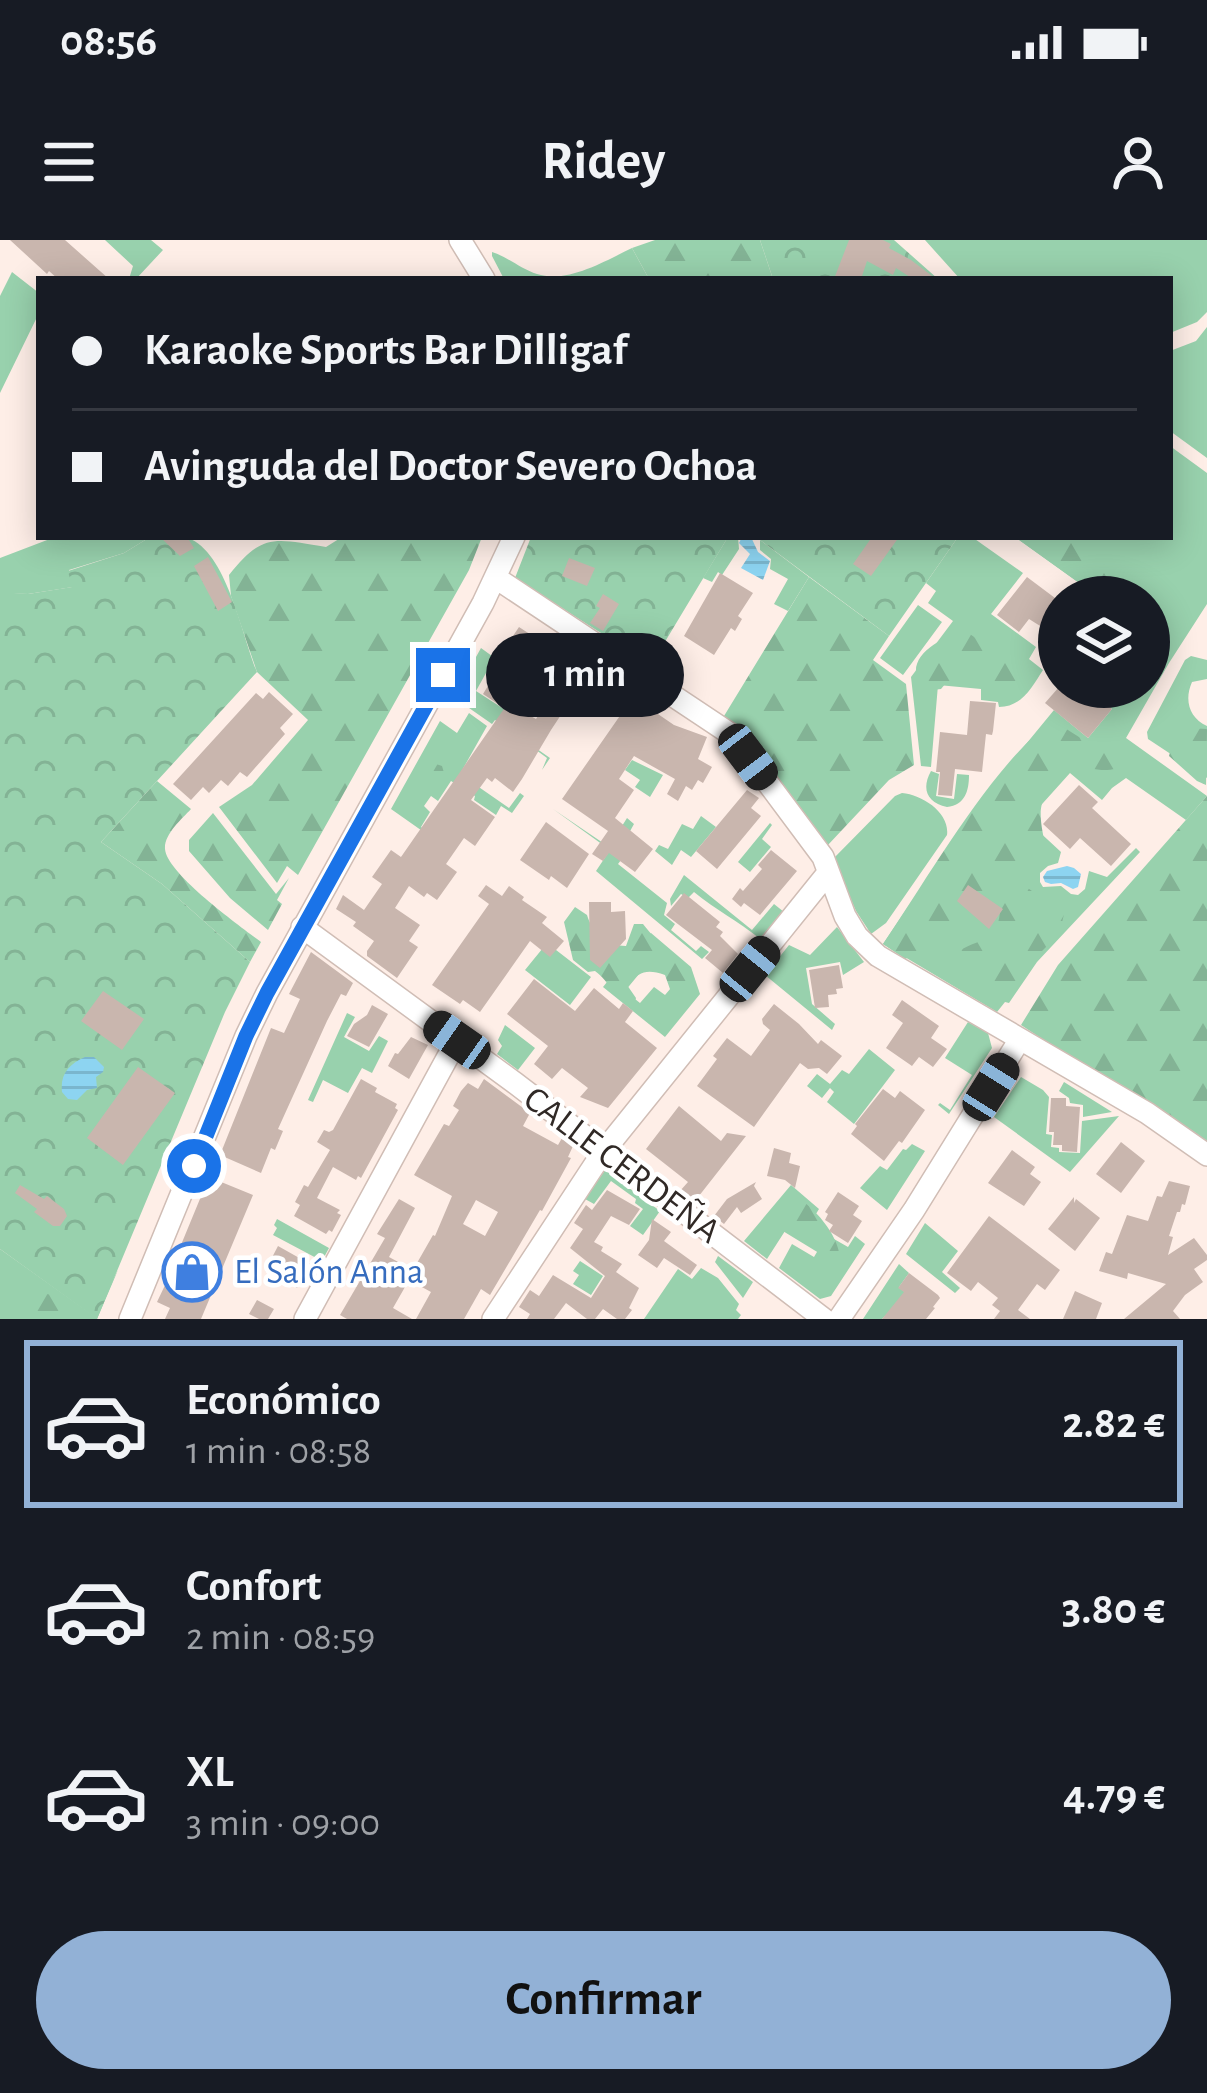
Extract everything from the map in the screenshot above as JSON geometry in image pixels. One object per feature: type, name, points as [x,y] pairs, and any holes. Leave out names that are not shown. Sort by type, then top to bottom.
[{"type":"street","points":[[460,240],[482,276]]},
{"type":"street","points":[[130,1319],[246,1036],[513,540]]},
{"type":"street","points":[[496,578],[732,735],[823,857],[845,916],[878,956],[1147,1113],[1207,1155]]},
{"type":"street","points":[[493,1319],[603,1152],[827,874]]},
{"type":"street","name":"CALLE CERDEÑA","points":[[302,927],[824,1319]]},
{"type":"street","points":[[838,1319],[914,1210],[1020,1039]]},
{"type":"street","points":[[305,1319],[457,1040]]},
{"type":"green space","points":[[105,240],[151,240],[163,250],[139,276],[130,276],[133,266]]},
{"type":"green space","points":[[655,240],[760,240],[772,276],[647,276],[632,248]]},
{"type":"green space","points":[[760,240],[894,240],[935,276],[772,276]]},
{"type":"green space","points":[[925,240],[1207,240],[1207,312],[1197,322],[1173,332],[1173,276],[957,276]]},
{"type":"green space","points":[[632,248],[647,276],[561,276]]},
{"type":"green space","points":[[492,252],[549,276],[502,276]]},
{"type":"green space","points":[[12,272],[36,291],[36,319],[0,393],[0,296]]},
{"type":"green space","points":[[1207,327],[1207,458],[1173,433],[1173,350],[1196,341]]},
{"type":"green space","points":[[1173,448],[1207,473],[1207,604],[1170,661],[1170,576],[1069,576],[1019,540],[1173,540]]},
{"type":"green space","points":[[47,540],[145,540],[124,553],[69,570],[73,587],[28,594],[0,593],[0,558]]},
{"type":"green space","points":[[145,540],[192,540],[202,546],[232,597],[257,672],[101,842],[162,884],[250,962],[97,1319],[0,1249],[0,592],[28,594],[72,587],[68,571],[124,553]]},
{"type":"green space","points":[[337,540],[481,540],[469,570],[298,875],[287,866],[277,883],[219,807],[252,785],[308,720],[257,672],[231,596],[229,575],[251,551],[271,542],[326,547]]},
{"type":"green space","points":[[530,540],[726,540],[651,665],[515,578]]},
{"type":"green space","points":[[726,540],[738,540],[739,549],[722,575],[718,572],[712,582],[703,578]]},
{"type":"green space","points":[[760,540],[809,577],[788,611],[774,604],[788,579],[770,569],[771,559],[760,550]]},
{"type":"green space","points":[[760,540],[956,540],[889,636]]},
{"type":"green space","points":[[956,540],[976,540],[1023,573],[991,614],[1036,647],[1029,659],[1038,666],[1038,677],[1026,695],[999,707],[998,702],[981,700],[981,689],[938,685],[931,767],[921,766],[911,677],[953,621],[928,603],[936,591],[926,583]]},
{"type":"green space","points":[[1019,540],[1097,540],[1104,561],[1132,566],[1149,563],[1155,576],[1070,576]]},
{"type":"green space","points":[[809,577],[889,636],[873,660],[906,684],[914,765],[889,780],[827,846],[740,729],[724,716]]},
{"type":"green space","points":[[918,605],[942,622],[903,675],[880,658]]},
{"type":"green space","points":[[967,632],[1017,667],[1023,677],[1018,689],[997,694],[946,683],[941,689],[925,691],[916,669],[925,651]]},
{"type":"green space","points":[[481,648],[507,667],[495,677],[486,673],[476,691],[510,713],[532,683],[553,697],[538,710],[525,701],[515,716],[520,737],[550,758],[542,770],[547,758],[495,720],[492,724],[459,701],[461,696],[456,693]]},
{"type":"green space","points":[[1191,656],[1207,660],[1207,679],[1192,682],[1188,695],[1192,713],[1207,726],[1207,778],[1148,739],[1160,708],[1170,708],[1170,688]]},
{"type":"green space","points":[[1143,708],[1126,738],[1207,796],[1186,820],[1126,778],[1102,800],[1070,773],[997,854],[1034,827],[1061,852],[1058,863],[1040,873],[1043,887],[1061,886],[1078,895],[1085,889],[1089,871],[1107,877],[1136,848],[1140,852],[1037,962],[1009,1003],[997,1012],[883,944],[980,800],[1054,710],[1088,738],[1112,709]]},
{"type":"green space","points":[[469,713],[487,726],[460,774],[509,808],[520,793],[524,796],[512,813],[501,806],[496,815],[451,781],[438,801],[431,796],[424,806],[430,812],[421,827],[445,847],[391,809],[440,721],[457,733]]},
{"type":"green space","points":[[1052,720],[1092,741],[1098,732],[1116,738],[1129,764],[1105,770],[1068,767],[1043,802],[1045,844],[1038,858],[1008,867],[960,919],[937,932],[930,948],[905,959],[883,944],[983,795]]},
{"type":"green space","points":[[1207,729],[1206,785],[1169,756],[1175,731]]},
{"type":"green space","points":[[424,760],[442,766],[443,790],[433,793],[419,782],[416,765]]},
{"type":"green space","points":[[632,760],[663,775],[650,797],[635,787],[640,780],[625,770]]},
{"type":"green space","points":[[931,771],[939,774],[936,796],[954,799],[957,774],[969,775],[962,800],[947,807],[931,799],[926,784]]},
{"type":"green space","points":[[157,781],[191,809],[167,838],[169,860],[206,899],[261,942],[250,962],[162,884],[101,842]]},
{"type":"green space","points":[[902,793],[934,806],[944,819],[947,835],[886,923],[871,934],[833,859]]},
{"type":"green space","points":[[1207,796],[1207,1148],[1021,1025],[1058,965]]},
{"type":"green space","points":[[553,809],[609,847],[627,818],[634,824],[624,842],[630,848],[618,864],[667,903],[664,915],[675,924],[671,930],[696,951],[701,946],[709,952],[702,959],[596,871],[610,850]]},
{"type":"green space","points":[[213,813],[276,894],[289,878],[268,930],[230,898],[189,851],[189,840]]},
{"type":"green space","points":[[701,816],[716,827],[691,857],[681,850],[672,865],[655,851],[659,845],[668,849],[682,824],[693,829]]},
{"type":"green space","points":[[770,823],[762,839],[771,847],[750,872],[738,862]]},
{"type":"green space","points":[[684,875],[752,930],[774,904],[784,912],[752,952],[759,938],[694,892],[688,898],[681,894],[671,906],[670,899]]},
{"type":"green space","points":[[1006,884],[1025,886],[1064,914],[1048,945],[1009,993],[997,997],[970,988],[959,968],[958,952],[993,932]]},
{"type":"green space","points":[[575,907],[613,944],[626,946],[634,924],[643,924],[687,970],[690,995],[683,998],[671,992],[665,975],[648,972],[627,985],[636,998],[634,1005],[620,998],[595,971],[588,972],[573,960],[564,922]]},
{"type":"green space","points":[[837,927],[864,962],[843,975],[840,962],[806,968],[812,1004],[835,1024],[832,1030],[765,975],[789,945],[810,955]]},
{"type":"green space","points":[[651,933],[691,967],[700,994],[665,1037],[603,987],[629,955],[644,968],[625,991],[640,1003],[654,987],[665,995],[676,982],[637,949]]},
{"type":"green space","points":[[547,943],[591,977],[570,1005],[525,970]]},
{"type":"green space","points":[[347,1013],[355,1017],[344,1037],[369,1051],[379,1036],[388,1041],[372,1073],[362,1068],[348,1093],[323,1080],[313,1102],[308,1100]]},
{"type":"green space","points":[[968,1022],[988,1033],[992,1048],[949,1114],[938,1105],[950,1110],[972,1075],[945,1058]]},
{"type":"green space","points":[[505,1025],[535,1048],[518,1070],[497,1054]]},
{"type":"green space","points":[[869,1049],[895,1070],[854,1124],[827,1102],[834,1092],[830,1088],[822,1098],[807,1086],[817,1074],[830,1084],[842,1070],[849,1074]]},
{"type":"green space","points":[[1021,1077],[1049,1097],[1046,1134],[1052,1135],[1051,1147],[1059,1152],[1080,1153],[1082,1121],[1119,1116],[1070,1172],[994,1117]]},
{"type":"green space","points":[[1064,1082],[1112,1112],[1083,1117],[1083,1105],[1070,1103],[1059,1091]]},
{"type":"green space","points":[[912,1144],[925,1151],[887,1210],[860,1188],[880,1166],[887,1170]]},
{"type":"green space","points":[[605,1170],[660,1211],[643,1235],[630,1226],[643,1209],[611,1181],[594,1204],[585,1199]]},
{"type":"green space","points":[[791,1185],[819,1209],[800,1240],[785,1231],[767,1259],[744,1241]]},
{"type":"green space","points":[[794,1195],[824,1222],[840,1257],[832,1261],[773,1225],[769,1218]]},
{"type":"green space","points":[[277,1219],[329,1248],[322,1261],[273,1235]]},
{"type":"green space","points":[[925,1223],[958,1251],[942,1272],[960,1288],[955,1293],[906,1254]]},
{"type":"green space","points":[[827,1235],[848,1247],[855,1236],[865,1244],[831,1296],[820,1299],[779,1268],[792,1244],[814,1257]]},
{"type":"green space","points":[[0,1249],[94,1316],[118,1270],[97,1319],[0,1319]]},
{"type":"green space","points":[[718,1256],[753,1282],[743,1298],[715,1262]]},
{"type":"green space","points":[[580,1261],[603,1276],[591,1295],[573,1284],[579,1275],[573,1271]]},
{"type":"green space","points":[[899,1264],[909,1273],[899,1287],[907,1294],[882,1319],[863,1319]]},
{"type":"green space","points":[[701,1268],[718,1278],[739,1304],[738,1319],[644,1319],[678,1269],[692,1279]]},
{"type":"green space","points":[[34,1292],[53,1295],[74,1308],[77,1319],[29,1319]]},
{"type":"water","points":[[752,540],[770,561],[763,580],[741,568],[750,554],[739,543]]},
{"type":"water","points":[[1067,866],[1081,874],[1078,887],[1045,882],[1047,871]]},
{"type":"water","points":[[85,1057],[94,1057],[104,1067],[96,1077],[97,1088],[77,1100],[68,1099],[62,1092],[64,1075]]},
{"type":"building","points":[[10,240],[65,240],[106,276],[55,276],[49,271],[47,274]]},
{"type":"building","points":[[849,240],[883,240],[932,276],[908,276],[896,268],[893,275],[867,261],[862,276],[835,276]]},
{"type":"building","points":[[163,540],[189,540],[194,548],[180,556]]},
{"type":"building","points":[[870,540],[897,540],[871,576],[853,564]]},
{"type":"building","points":[[208,557],[232,602],[218,611],[194,566]]},
{"type":"building","points":[[569,558],[595,568],[587,586],[562,576]]},
{"type":"building","points":[[720,573],[753,593],[738,616],[742,619],[735,631],[731,628],[714,655],[684,636]]},
{"type":"building","points":[[1027,577],[1038,585],[1038,625],[1029,619],[1019,632],[997,615]]},
{"type":"building","points":[[603,594],[619,604],[603,631],[590,623]]},
{"type":"building","points":[[519,627],[548,646],[541,658],[535,654],[498,704],[483,694]]},
{"type":"building","points":[[572,653],[592,668],[513,792],[495,778],[492,782],[487,778],[471,800],[495,817],[475,846],[464,838],[446,864],[457,872],[437,900],[409,886],[395,908],[420,925],[409,941],[418,947],[397,978],[367,956],[374,941],[336,909],[343,895],[364,910],[382,884],[372,877],[391,850],[401,857],[508,703],[536,719],[551,696],[546,693]]},
{"type":"building","points":[[269,692],[293,714],[280,728],[285,734],[247,777],[240,772],[228,786],[221,780],[209,793],[203,787],[191,800],[173,784],[256,693],[263,699]]},
{"type":"building","points":[[633,697],[674,725],[707,737],[698,759],[712,767],[703,783],[698,780],[692,790],[686,786],[678,801],[667,794],[675,779],[634,756],[619,779],[634,790],[615,818],[653,849],[635,872],[609,853],[603,861],[592,854],[608,831],[562,799]]},
{"type":"building","points":[[970,701],[996,703],[992,735],[986,734],[982,772],[955,769],[952,796],[938,795],[940,732],[967,735]]},
{"type":"building","points":[[1051,708],[1111,708],[1088,738]]},
{"type":"building","points":[[1079,785],[1098,802],[1092,808],[1131,844],[1111,866],[1080,838],[1070,849],[1043,824]]},
{"type":"building","points":[[747,790],[759,798],[751,808],[761,816],[717,869],[696,851]]},
{"type":"building","points":[[546,822],[589,854],[567,888],[520,860]]},
{"type":"building","points":[[771,850],[797,871],[760,915],[732,899],[762,869],[758,865]]},
{"type":"building","points":[[486,885],[502,896],[509,886],[547,917],[542,923],[564,941],[550,957],[530,941],[480,1012],[432,985],[489,904],[478,896]]},
{"type":"building","points":[[968,885],[1003,909],[989,929],[957,901]]},
{"type":"building","points":[[684,893],[720,922],[716,927],[723,932],[720,936],[738,954],[723,973],[705,958],[712,950],[666,915]]},
{"type":"building","points":[[589,902],[611,902],[611,912],[625,911],[626,939],[600,968],[590,960]]},
{"type":"building","points":[[311,952],[353,983],[346,996],[341,994],[327,1021],[278,1129],[283,1131],[275,1150],[271,1148],[261,1173],[220,1155],[271,1028],[284,1033],[300,999],[289,994]]},
{"type":"building","points":[[839,965],[843,988],[828,995],[829,1007],[815,1008],[809,970]]},
{"type":"building","points":[[534,979],[575,1011],[594,988],[619,1009],[623,1003],[633,1011],[625,1022],[657,1048],[608,1108],[580,1097],[588,1088],[562,1068],[552,1079],[534,1064],[548,1046],[507,1014]]},
{"type":"building","points":[[103,991],[144,1019],[122,1050],[81,1021]]},
{"type":"building","points":[[902,1000],[939,1026],[931,1038],[947,1049],[933,1067],[919,1057],[912,1066],[886,1048],[903,1023],[892,1015]]},
{"type":"building","points":[[774,1004],[818,1044],[821,1040],[842,1056],[827,1074],[800,1063],[754,1127],[697,1086],[727,1038],[751,1056],[770,1030],[762,1019]]},
{"type":"building","points":[[372,1005],[388,1014],[369,1047],[347,1036]]},
{"type":"building","points":[[411,1037],[428,1045],[409,1079],[388,1066]]},
{"type":"building","points":[[138,1067],[175,1093],[123,1165],[87,1138]]},
{"type":"building","points":[[361,1079],[397,1104],[398,1110],[361,1178],[356,1180],[333,1167],[317,1198],[341,1215],[326,1234],[294,1216],[300,1205],[295,1202],[330,1150],[317,1142],[324,1130],[333,1130]]},
{"type":"building","points":[[484,1079],[530,1113],[523,1126],[558,1145],[562,1138],[573,1146],[542,1211],[490,1295],[481,1289],[464,1319],[416,1319],[431,1292],[409,1280],[393,1308],[412,1319],[347,1319],[340,1315],[385,1238],[377,1234],[399,1199],[415,1208],[389,1257],[413,1270],[435,1236],[452,1196],[414,1175],[444,1124],[449,1126],[459,1110],[453,1106],[461,1091],[468,1083],[478,1089]],"holes":[[[476,1200],[498,1212],[485,1236],[463,1224]]]},
{"type":"building","points":[[883,1089],[895,1098],[900,1091],[925,1110],[884,1161],[851,1134]]},
{"type":"building","points":[[1051,1098],[1066,1098],[1066,1106],[1080,1107],[1077,1152],[1053,1145]]},
{"type":"building","points":[[679,1106],[721,1141],[727,1133],[746,1136],[695,1201],[680,1191],[688,1182],[646,1149]]},
{"type":"building","points":[[1121,1142],[1145,1161],[1121,1193],[1096,1174]]},
{"type":"building","points":[[774,1148],[791,1153],[789,1163],[800,1166],[795,1188],[767,1176]]},
{"type":"building","points":[[1012,1150],[1035,1167],[1030,1174],[1041,1182],[1024,1206],[988,1183]]},
{"type":"building","points":[[209,1177],[253,1195],[201,1319],[165,1319],[170,1308],[157,1302],[167,1281],[180,1287],[190,1263],[176,1257]]},
{"type":"building","points":[[1169,1181],[1190,1186],[1169,1236],[1173,1237],[1168,1255],[1194,1238],[1207,1255],[1194,1269],[1203,1282],[1173,1311],[1180,1319],[1124,1319],[1166,1284],[1099,1271],[1106,1252],[1112,1254],[1127,1215],[1148,1221],[1157,1196],[1162,1197]]},
{"type":"building","points":[[756,1182],[762,1199],[741,1213],[737,1207],[724,1224],[714,1216],[727,1199]]},
{"type":"building","points":[[20,1185],[64,1209],[67,1216],[60,1226],[53,1226],[15,1193]]},
{"type":"building","points":[[607,1190],[640,1209],[629,1225],[611,1216],[594,1242],[622,1264],[616,1272],[639,1288],[632,1310],[625,1319],[603,1309],[595,1319],[587,1319],[566,1303],[554,1319],[527,1319],[530,1314],[519,1307],[530,1290],[539,1296],[553,1275],[591,1298],[605,1276],[570,1248],[583,1229],[574,1223],[586,1205],[592,1210]]},
{"type":"building","points":[[838,1192],[859,1206],[853,1215],[862,1221],[848,1243],[829,1231],[833,1225],[825,1220]]},
{"type":"building","points":[[1074,1197],[1074,1203],[1076,1199],[1100,1218],[1075,1251],[1048,1229]]},
{"type":"building","points":[[989,1216],[1060,1270],[1045,1290],[1037,1284],[1018,1310],[1030,1319],[994,1319],[1000,1311],[992,1305],[998,1298],[978,1282],[971,1291],[947,1273]]},
{"type":"building","points":[[652,1219],[671,1232],[664,1241],[697,1265],[690,1275],[664,1258],[657,1268],[638,1255],[649,1240]]},
{"type":"building","points":[[278,1246],[310,1264],[302,1286],[297,1288],[265,1271]]},
{"type":"building","points":[[909,1273],[938,1295],[935,1308],[926,1319],[882,1319],[904,1292],[898,1288]]},
{"type":"building","points":[[1075,1291],[1102,1303],[1096,1319],[1063,1319]]},
{"type":"building","points":[[257,1300],[274,1309],[268,1319],[249,1314]]},
{"type":"place","name":"El Salón Anna","points":[[192,1272]]},
{"type":"route","points":[[194,1166],[246,1036],[287,952],[443,675]]}]
